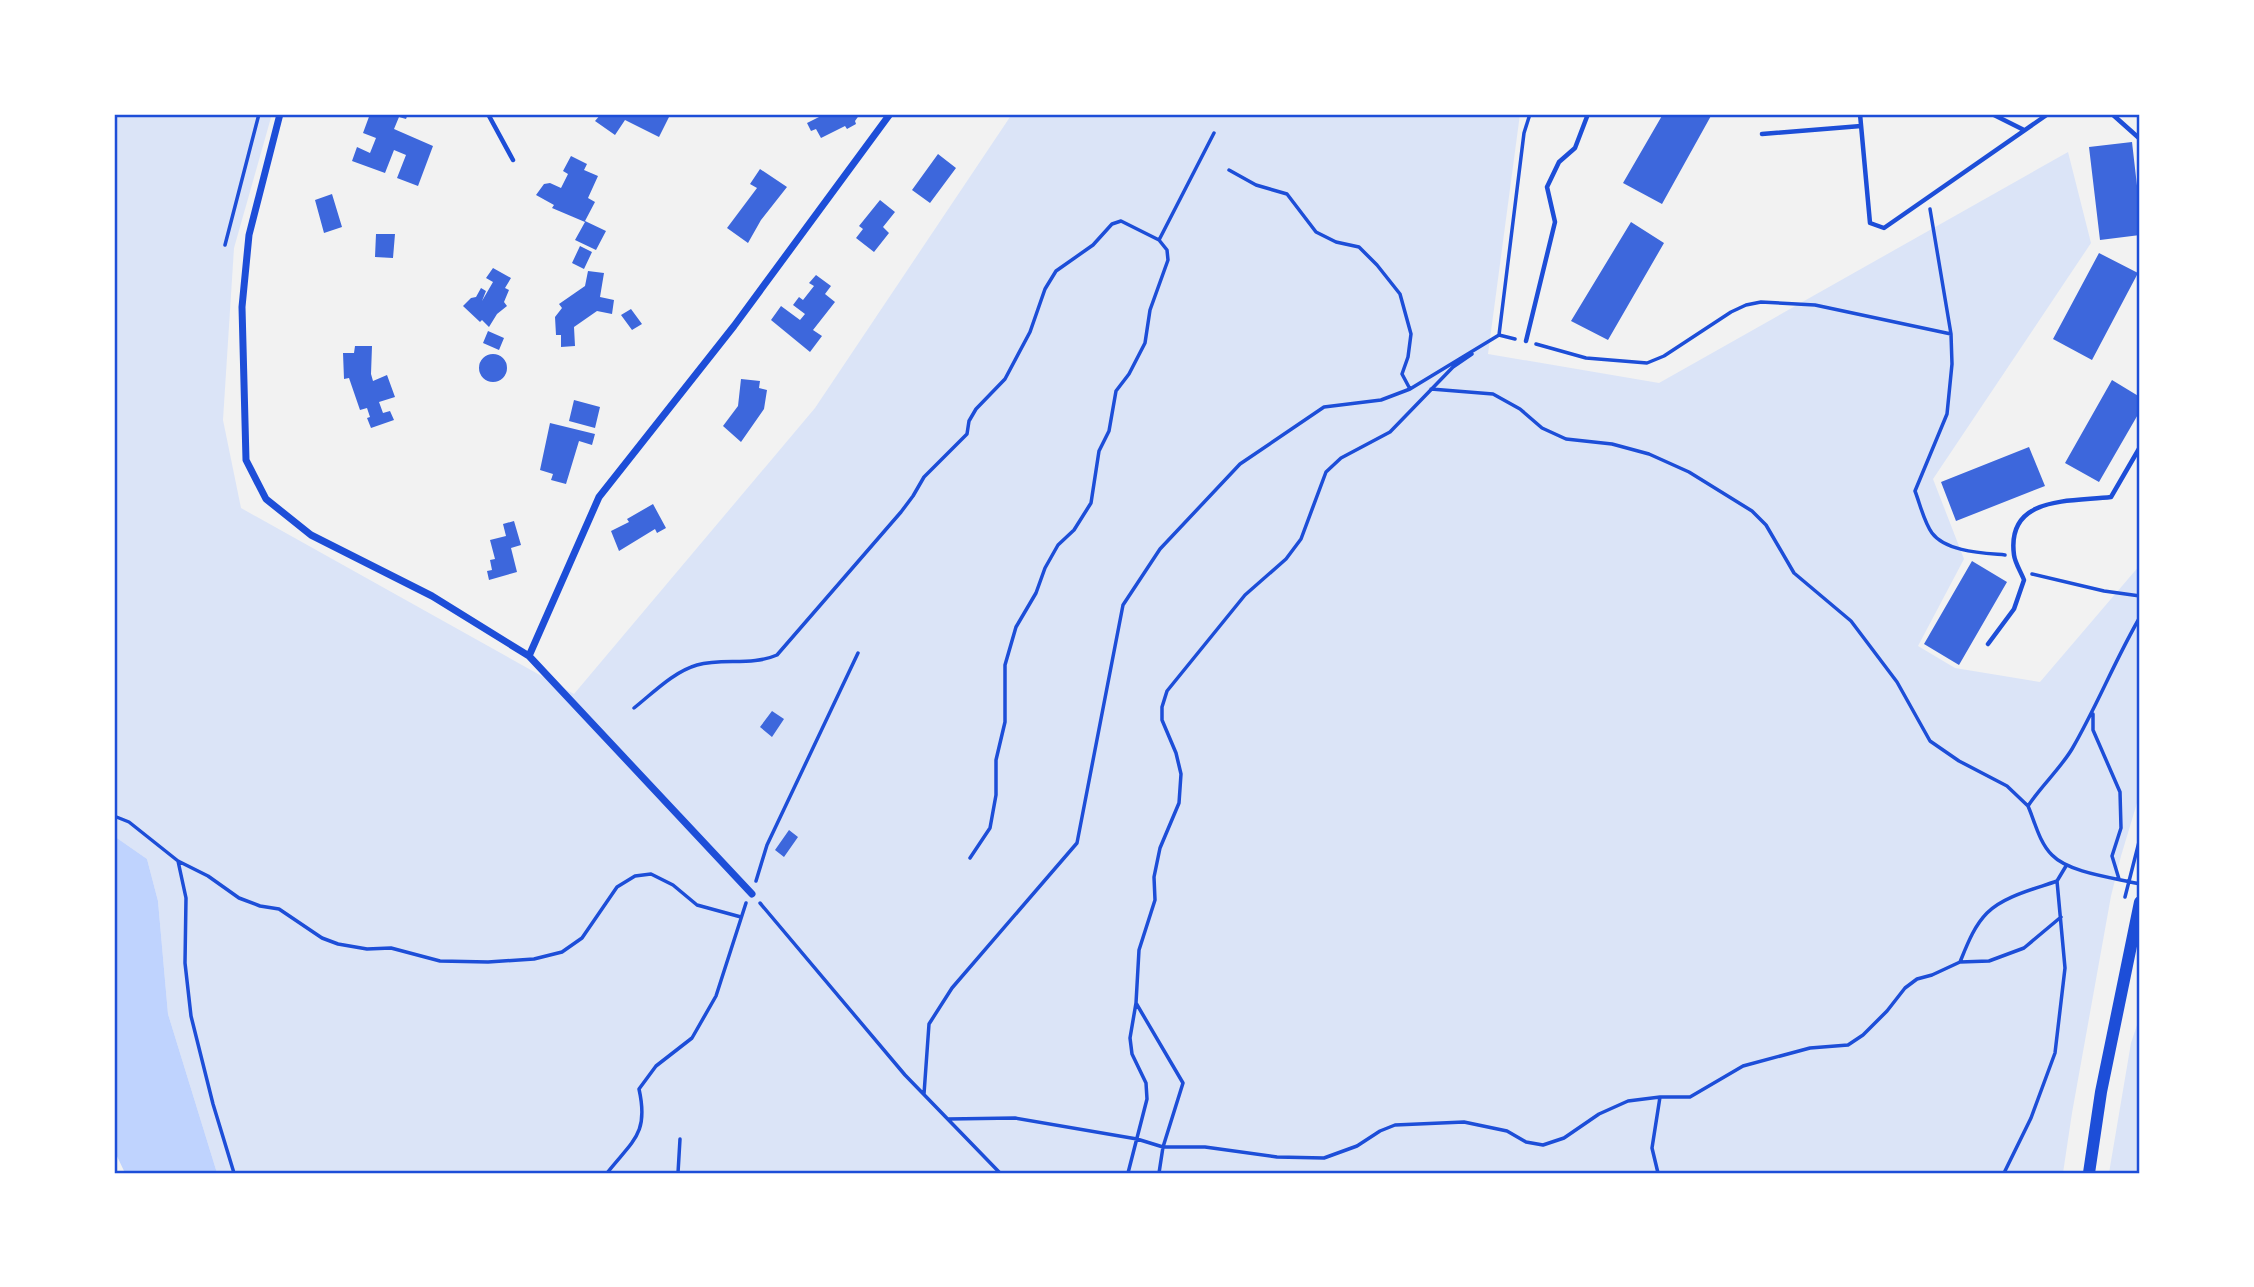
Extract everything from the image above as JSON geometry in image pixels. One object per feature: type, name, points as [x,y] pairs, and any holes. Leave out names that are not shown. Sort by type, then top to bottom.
[{"type":"main road","points":[[2089,1173],[2101,1092],[2140,902]]},
{"type":"street","points":[[280,114],[248,235],[242,307],[246,460],[266,499],[311,535],[432,596],[529,656],[752,894]]},
{"type":"street","points":[[529,656],[599,497],[734,326],[890,114]]},
{"type":"lane","points":[[488,114],[513,160]]},
{"type":"lane","points":[[1525,341],[1555,222],[1547,187],[1559,162],[1575,148],[1588,114]]},
{"type":"lane","points":[[1860,114],[1870,223],[1884,228],[2049,114]]},
{"type":"lane","points":[[1992,114],[2024,130]]},
{"type":"lane","points":[[2112,114],[2140,139]]},
{"type":"lane","points":[[1762,134],[1861,126]]},
{"type":"lane","points":[[1988,644],[2014,609],[2024,580],[2014,556],[2015,528],[2032,508],[2111,497],[2140,447]]},
{"type":"path","points":[[225,245],[259,114]]},
{"type":"path","points":[[1128,1173],[1147,1099],[1146,1083],[1132,1054],[1130,1038],[1136,1003],[1139,950],[1155,900],[1154,877],[1160,848],[1178,803],[1181,783],[1176,753],[1162,720],[1162,707],[1167,691],[1245,595],[1286,559],[1301,539],[1325,472],[1340,458],[1390,432],[1453,367],[1499,335],[1524,133],[1530,114]]},
{"type":"path","points":[[1159,240],[1214,133]]},
{"type":"path","points":[[1229,170],[1256,185],[1287,194],[1315,232],[1336,242],[1359,247],[1377,265],[1400,294],[1411,334],[1408,357],[1402,374],[1410,389]]},
{"type":"path","points":[[1928,197],[1951,334],[1952,365],[1947,414],[1915,491],[1932,533],[1945,542],[1966,551],[2014,556]]},
{"type":"path","points":[[634,708],[675,675],[697,665],[763,661],[777,655],[901,512],[924,477],[967,434],[969,421],[976,409],[1005,379],[1030,332],[1045,289],[1056,271],[1093,245],[1112,224],[1121,220],[1159,240],[1167,250],[1168,260],[1150,310],[1145,343],[1129,374],[1116,391],[1108,431],[1099,452],[1091,503],[1074,530],[1058,545],[1045,568],[1036,593],[1016,627],[1006,665],[1005,722],[996,760],[996,794],[990,828],[970,859]]},
{"type":"path","points":[[924,1094],[929,1024],[952,988],[1077,843],[1123,605],[1160,549],[1240,464],[1324,407],[1381,400],[1410,389],[1499,335],[1586,359],[1647,363],[1664,356],[1731,312],[1746,304],[1761,302],[1815,305],[1951,334]]},
{"type":"path","points":[[1431,389],[1493,394],[1520,409],[1542,428],[1566,439],[1612,444],[1649,454],[1689,472],[1752,511],[1766,525],[1794,573],[1851,621],[1897,682],[1930,741],[1959,761],[2007,786],[2028,806],[2042,842],[2052,856],[2066,866],[2140,884]]},
{"type":"path","points":[[2020,570],[2053,580],[2140,596]]},
{"type":"path","points":[[2028,806],[2070,752],[2140,617]]},
{"type":"path","points":[[607,1173],[640,1132],[644,1110],[639,1089],[656,1066],[692,1038],[716,996],[741,918],[752,894],[766,845],[858,653]]},
{"type":"path","points":[[2093,711],[2093,730],[2120,792],[2121,828],[2112,856],[2119,879]]},
{"type":"path","points":[[114,816],[129,822],[178,861],[208,876],[239,898],[260,906],[279,909],[322,938],[338,944],[368,949],[391,948],[440,961],[534,959],[562,952],[582,938],[617,887],[635,876],[651,874],[673,885],[697,905],[741,918]]},
{"type":"path","points":[[178,861],[186,898],[186,963],[191,1016],[212,1104],[234,1173]]},
{"type":"path","points":[[2004,1173],[2031,1118],[2055,1053],[2065,968],[2057,881],[2066,866]]},
{"type":"path","points":[[1960,962],[1976,927],[1988,912],[2005,901],[2057,881]]},
{"type":"path","points":[[752,894],[905,1075],[1000,1173]]},
{"type":"path","points":[[948,1119],[1015,1118],[1137,1139],[1163,1147],[1205,1147],[1277,1157],[1324,1158],[1357,1146],[1380,1130],[1395,1125],[1464,1122],[1507,1131],[1526,1143],[1543,1145],[1564,1138],[1599,1114],[1628,1101],[1690,1097],[1743,1066],[1810,1048],[1848,1045],[1863,1035],[1905,988],[1917,979],[1960,962],[1989,961],[2024,948],[2061,917]]},
{"type":"path","points":[[1136,1003],[1183,1083],[1163,1147],[1160,1173]]},
{"type":"path","points":[[1658,1173],[1652,1148],[1660,1097]]},
{"type":"path","points":[[678,1173],[680,1139]]},
{"type":"shaded area","points":[[114,114],[272,114],[234,248],[223,420],[241,508],[574,694],[815,408],[1012,114],[1520,114],[1488,354],[1659,383],[2068,152],[2091,243],[1933,479],[1964,559],[1918,646],[1955,668],[2040,682],[2140,565],[2140,793],[2111,896],[2063,1173],[217,1173],[168,1014],[158,901],[147,859],[114,836]]},
{"type":"shaded area","points":[[2140,1016],[2140,1173],[2109,1173],[2131,1043]]},
{"type":"water","points":[[114,836],[147,859],[158,901],[168,1014],[217,1173],[125,1173],[114,1150]]},
{"type":"building","points":[[370,114],[408,114],[406,119],[399,117],[394,129],[433,146],[418,186],[397,178],[406,155],[394,150],[385,173],[352,161],[357,147],[370,153],[376,138],[363,133]]},
{"type":"building","points":[[601,114],[670,115],[659,137],[625,120],[615,135],[595,121]]},
{"type":"building","points":[[825,114],[860,114],[856,124],[847,129],[845,126],[821,138],[816,129],[811,131],[807,123]]},
{"type":"building","points":[[1663,114],[1712,114],[1662,204],[1623,183]]},
{"type":"building","points":[[2132,142],[2140,235],[2100,240],[2089,147]]},
{"type":"building","points":[[938,154],[956,168],[930,203],[912,190]]},
{"type":"building","points":[[571,156],[587,164],[584,170],[598,176],[588,198],[595,202],[585,221],[606,231],[596,250],[575,240],[585,222],[552,208],[554,205],[536,195],[544,184],[550,183],[561,188],[568,174],[563,171]]},
{"type":"building","points":[[760,169],[787,187],[761,220],[748,243],[727,228],[757,188],[750,184]]},
{"type":"building","points":[[332,194],[342,227],[324,233],[315,200]]},
{"type":"building","points":[[880,200],[895,212],[883,227],[889,233],[874,252],[856,238],[863,229],[859,226]]},
{"type":"building","points":[[1631,222],[1664,243],[1608,340],[1571,321]]},
{"type":"building","points":[[376,234],[395,234],[393,258],[375,257]]},
{"type":"building","points":[[580,246],[592,252],[584,269],[572,263]]},
{"type":"building","points":[[2099,253],[2138,273],[2092,360],[2053,339]]},
{"type":"building","points":[[493,268],[511,278],[505,288],[509,290],[504,302],[507,306],[497,314],[489,327],[463,306],[476,297],[481,288],[486,291],[482,301],[493,282],[486,278]]},
{"type":"building","points":[[588,271],[604,273],[600,297],[614,300],[612,314],[597,311],[574,327],[575,346],[561,347],[561,335],[556,335],[555,317],[562,308],[559,304],[585,286]]},
{"type":"building","points":[[816,275],[831,286],[825,294],[835,302],[813,330],[822,336],[810,352],[771,320],[781,306],[800,320],[805,314],[793,305],[799,297],[803,300],[814,286],[809,283]]},
{"type":"building","points":[[631,309],[642,324],[632,330],[621,315]]},
{"type":"building","points":[[488,331],[504,338],[499,350],[483,343]]},
{"type":"building","points":[[355,346],[372,346],[373,381],[387,375],[395,397],[379,402],[383,413],[390,411],[394,420],[371,428],[367,408],[360,410],[349,378],[344,379],[343,353],[354,353]]},
{"type":"building","points":[[493,354],[503,358],[507,368],[503,378],[493,382],[483,378],[479,368],[483,358]]},
{"type":"building","points":[[741,379],[760,381],[759,388],[767,390],[764,409],[741,442],[723,426],[738,406]]},
{"type":"building","points":[[2112,380],[2140,397],[2140,411],[2099,482],[2065,463]]},
{"type":"building","points":[[574,400],[600,407],[595,428],[569,421]]},
{"type":"building","points":[[550,423],[595,434],[592,445],[579,441],[566,484],[551,480],[553,474],[540,470]]},
{"type":"building","points":[[2029,447],[2045,486],[1956,521],[1941,482]]},
{"type":"building","points":[[653,504],[666,528],[657,533],[655,529],[619,551],[611,531],[629,522],[627,519]]},
{"type":"building","points":[[514,521],[521,545],[511,548],[517,572],[489,580],[487,571],[492,570],[490,560],[495,559],[490,540],[506,536],[503,524]]},
{"type":"building","points":[[1972,561],[2007,582],[1959,665],[1924,644]]},
{"type":"building","points":[[772,711],[784,719],[772,737],[760,727]]},
{"type":"building","points":[[789,830],[798,837],[784,857],[775,850]]}]
